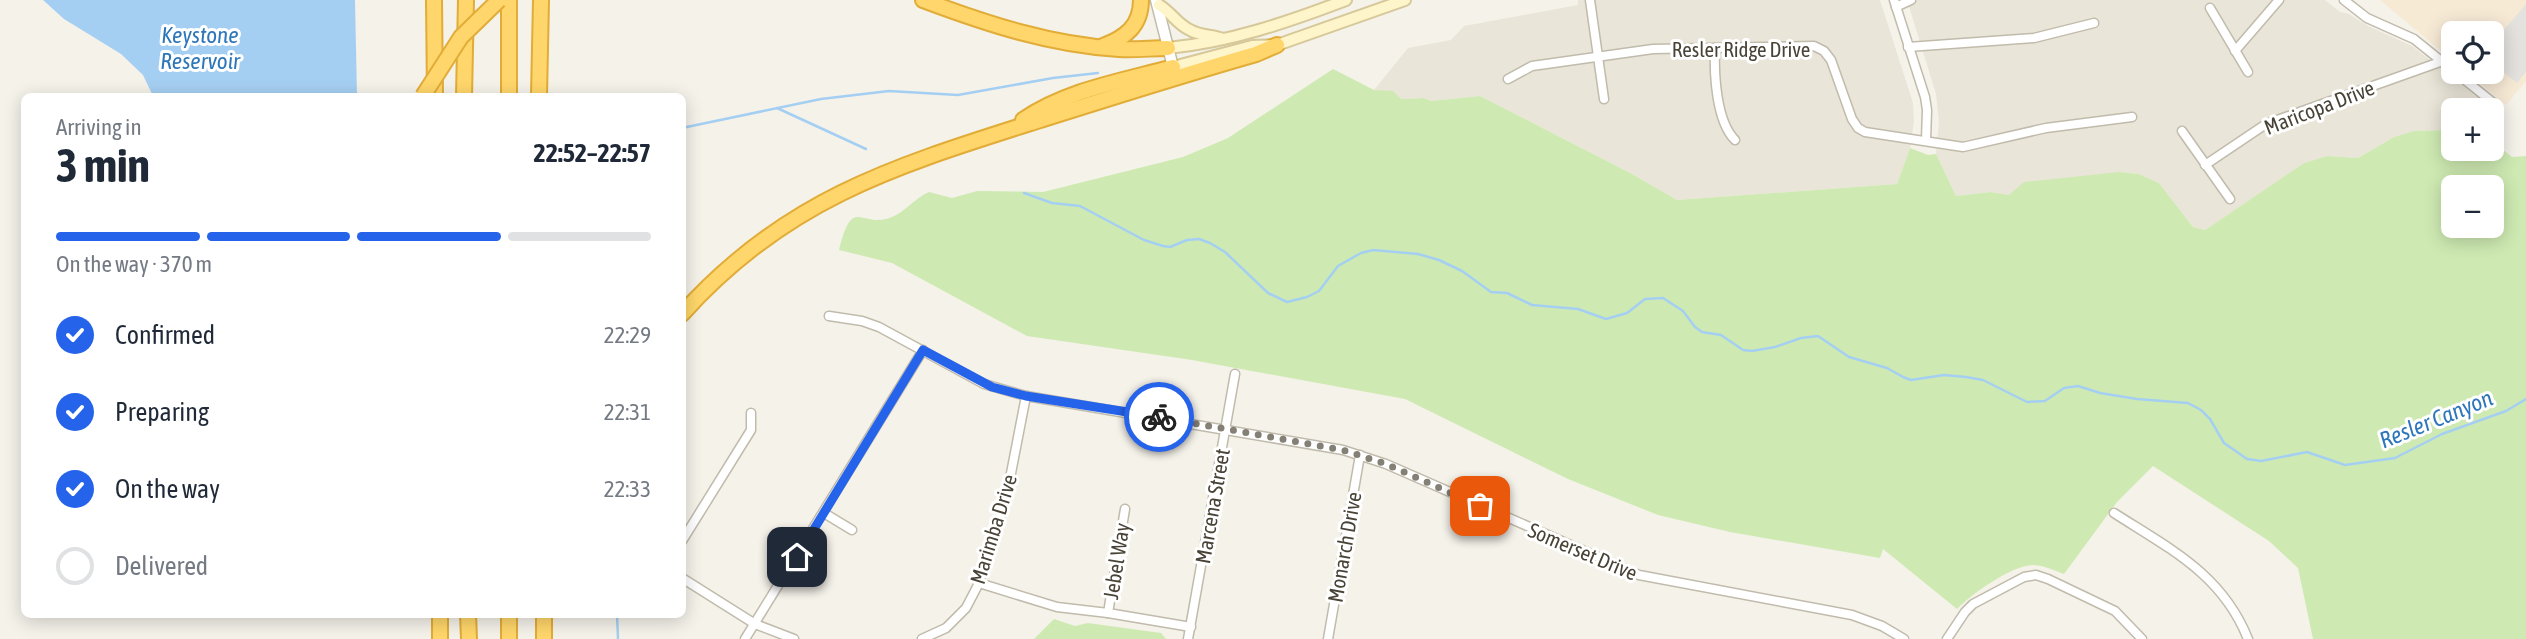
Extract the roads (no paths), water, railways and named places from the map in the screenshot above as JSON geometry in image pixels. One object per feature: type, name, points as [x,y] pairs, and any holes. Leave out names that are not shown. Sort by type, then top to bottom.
[{"type":"highway","points":[[434,0],[435,93]]},
{"type":"highway","points":[[464,93],[466,0]]},
{"type":"highway","points":[[425,93],[461,37],[499,0]]},
{"type":"highway","points":[[509,0],[509,93]]},
{"type":"highway","points":[[539,93],[541,0]]},
{"type":"highway","points":[[923,0],[1016,32],[1122,50],[1168,48]]},
{"type":"highway","points":[[1097,47],[1119,40],[1130,31],[1137,22],[1141,0]]},
{"type":"highway","points":[[686,310],[715,279],[785,223],[884,172],[946,149],[1256,54],[1277,45]]},
{"type":"highway","points":[[1010,129],[1039,109],[1070,97],[1173,67]]},
{"type":"highway","points":[[440,618],[440,639]]},
{"type":"highway","points":[[468,618],[469,639]]},
{"type":"highway","points":[[509,618],[509,639]]},
{"type":"main road","points":[[1168,48],[1226,40],[1298,19],[1346,0]]},
{"type":"main road","points":[[1173,67],[1252,46],[1277,45],[1405,0]]},
{"type":"main road","points":[[1158,2],[1181,25],[1193,32],[1226,40]]},
{"type":"street","points":[[1911,0],[1895,4],[1925,97],[1928,118],[1926,141],[1964,146],[2046,128],[2132,117]]},
{"type":"street","points":[[2235,51],[2279,0]]},
{"type":"street","points":[[2344,0],[2368,18],[2414,39],[2487,98]]},
{"type":"street","points":[[1158,2],[1173,67]]},
{"type":"street","points":[[1588,2],[1604,99]]},
{"type":"street","points":[[2210,8],[2248,72]]},
{"type":"street","points":[[1909,47],[2034,38],[2094,23]]},
{"type":"street","name":"Resler Ridge Drive","points":[[1508,79],[1532,66],[1597,55],[1653,49],[1814,46],[1824,51],[1831,60],[1852,119],[1858,128],[1865,132],[1926,141]]},
{"type":"street","points":[[1715,48],[1716,89],[1725,125],[1735,140]]},
{"type":"street","name":"Maricopa Drive","points":[[2205,165],[2266,124],[2440,62]]},
{"type":"street","points":[[2182,131],[2230,199]]},
{"type":"street","name":"Somerset Drive","points":[[829,316],[871,323],[984,384],[1026,396],[1343,450],[1386,464],[1639,575],[1852,615],[1882,626],[1904,639]]},
{"type":"street","points":[[745,639],[923,350]]},
{"type":"street","name":"Marcena Street","points":[[1188,639],[1236,374]]},
{"type":"street","name":"Marimba Drive","points":[[922,639],[946,628],[966,608],[979,583],[1006,499],[1026,396]]},
{"type":"street","points":[[686,535],[751,430],[751,413]]},
{"type":"street","name":"Monarch Drive","points":[[1328,639],[1360,455]]},
{"type":"street","name":"Jebel Way","points":[[1108,613],[1125,509]]},
{"type":"street","points":[[824,513],[852,530]]},
{"type":"street","points":[[2114,513],[2192,564],[2210,579],[2235,612],[2248,639]]},
{"type":"street","points":[[1947,639],[1973,604],[2024,577],[2036,575],[2115,611],[2142,639]]},
{"type":"street","points":[[686,581],[755,624],[794,639]]},
{"type":"street","points":[[979,583],[1056,607],[1191,627]]},
{"type":"water","name":"Keystone Reservoir","points":[[43,0],[355,0],[357,93],[152,93],[143,75],[121,54],[64,19]]},
{"type":"waterway","points":[[686,127],[821,99],[889,91],[958,95],[1098,73]]},
{"type":"waterway","name":"Resler Canyon","points":[[777,108],[866,149]]},
{"type":"waterway","name":"Resler Canyon","points":[[1024,193],[1052,203],[1080,206],[1144,240],[1163,246],[1170,247],[1187,240],[1199,239],[1210,243],[1225,252],[1268,293],[1287,302],[1319,291],[1338,266],[1361,253],[1373,250],[1418,254],[1462,271],[1491,292],[1507,293],[1532,305],[1578,309],[1606,319],[1627,313],[1645,299],[1663,298],[1683,311],[1702,332],[1721,335],[1743,350],[1775,347],[1801,338],[1818,336],[1849,357],[1887,368],[1911,380],[1944,375],[1983,380],[2027,402],[2045,401],[2064,388],[2078,386],[2100,393],[2137,399],[2188,403],[2210,419],[2224,443],[2247,459],[2261,461],[2307,452],[2345,465],[2395,458],[2442,434],[2506,411],[2526,399]]},
{"type":"waterway","points":[[617,618],[618,639]]}]
